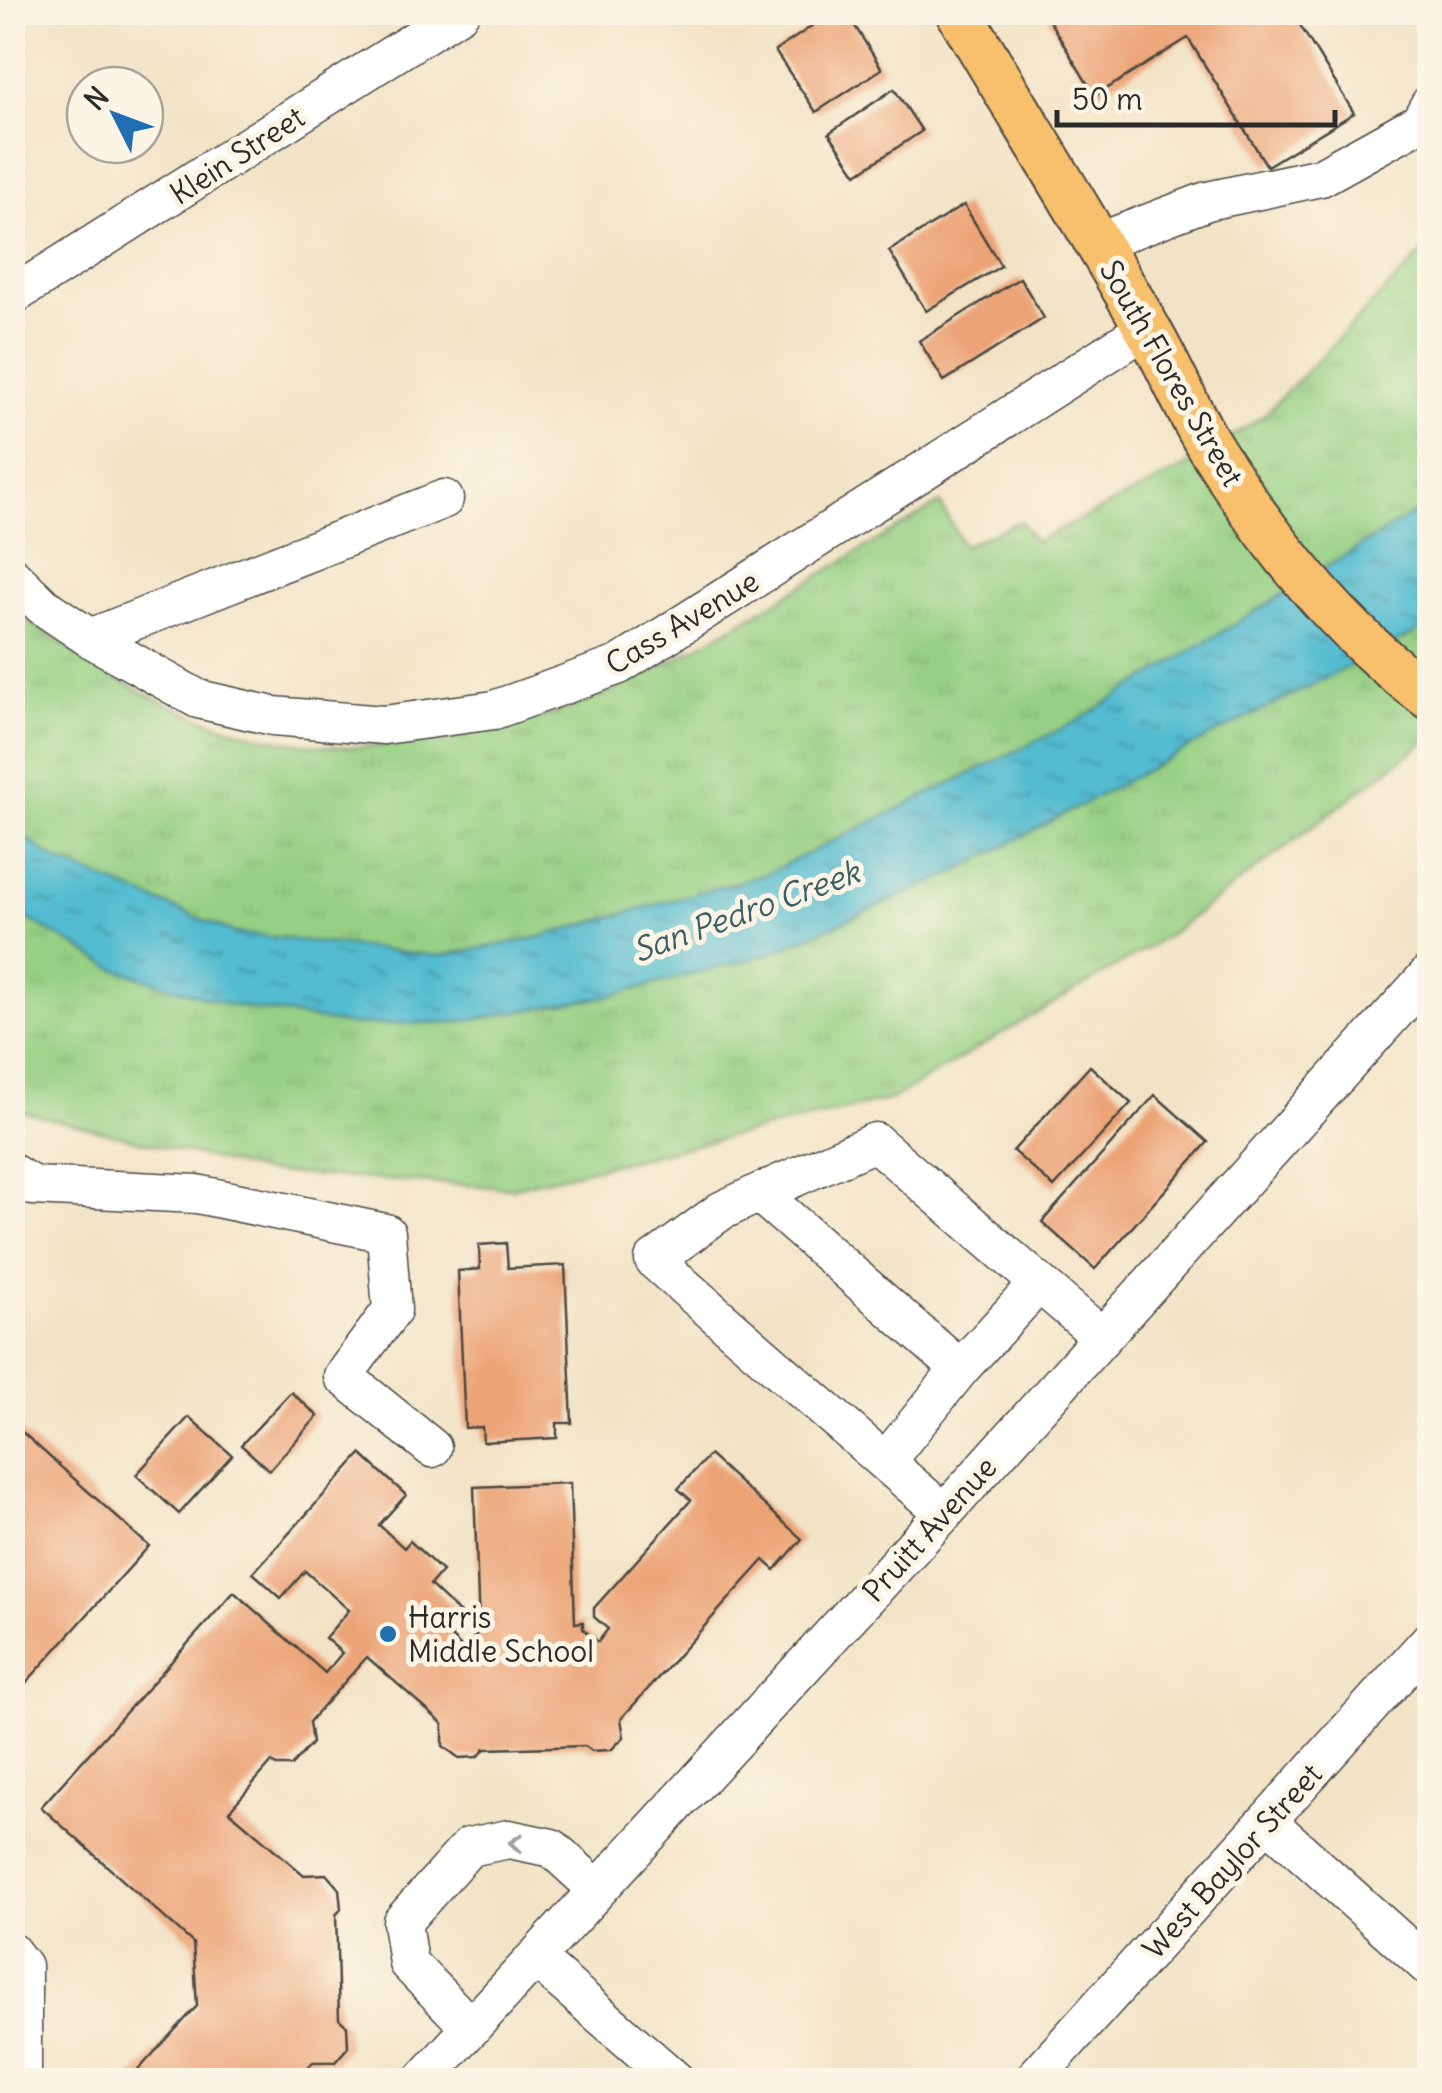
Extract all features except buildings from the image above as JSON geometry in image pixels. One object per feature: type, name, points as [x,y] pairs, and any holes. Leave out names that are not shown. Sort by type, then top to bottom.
[{"type":"main road","name":"South Flores Street","points":[[959,12],[1147,328],[1209,445],[1282,554],[1347,626],[1395,672],[1430,697]]},
{"type":"street","name":"Klein Street","points":[[12,296],[460,12]]},
{"type":"street","points":[[1097,243],[1207,200],[1320,176],[1420,122],[1430,104]]},
{"type":"street","name":"Cass Avenue","points":[[12,576],[44,607],[90,638],[198,699],[272,716],[384,725],[494,710],[619,665],[1147,328]]},
{"type":"street","points":[[90,638],[444,499]]},
{"type":"street","name":"Pruitt Avenue","points":[[424,2080],[944,1513],[1430,973]]},
{"type":"street","points":[[944,1513],[654,1260],[721,1211],[875,1142],[1102,1337]]},
{"type":"street","points":[[12,1173],[33,1186],[197,1194],[386,1233],[392,1310],[343,1376],[432,1448]]},
{"type":"street","points":[[759,1193],[960,1369]]},
{"type":"street","points":[[885,1462],[960,1369],[1039,1283]]},
{"type":"street","name":"West Baylor Street","points":[[1033,2080],[1430,1640]]},
{"type":"street","points":[[1268,1822],[1430,1968]]},
{"type":"street","points":[[471,2028],[408,1963],[402,1922],[470,1847],[508,1840],[552,1848],[598,1889]]},
{"type":"street","points":[[12,1953],[22,1966],[22,2080]]},
{"type":"street","points":[[535,1958],[675,2080]]},
{"type":"green space","points":[[1429,246],[1429,739],[1166,937],[892,1099],[510,1188],[264,1172],[13,1109],[12,608],[129,685],[213,723],[258,736],[303,744],[362,747],[539,718],[596,698],[684,654],[940,503],[963,546],[1020,521],[1035,542],[1176,472],[1262,417]]},
{"type":"water","name":"San Pedro Creek","points":[[1429,504],[1429,626],[1209,737],[954,873],[769,954],[610,996],[459,1022],[352,1025],[230,1005],[115,969],[13,910],[13,828],[54,859],[235,933],[439,956],[532,939],[766,874],[1079,720]]},
{"type":"place","name":"Harris Middle School","points":[[388,1634]]}]
